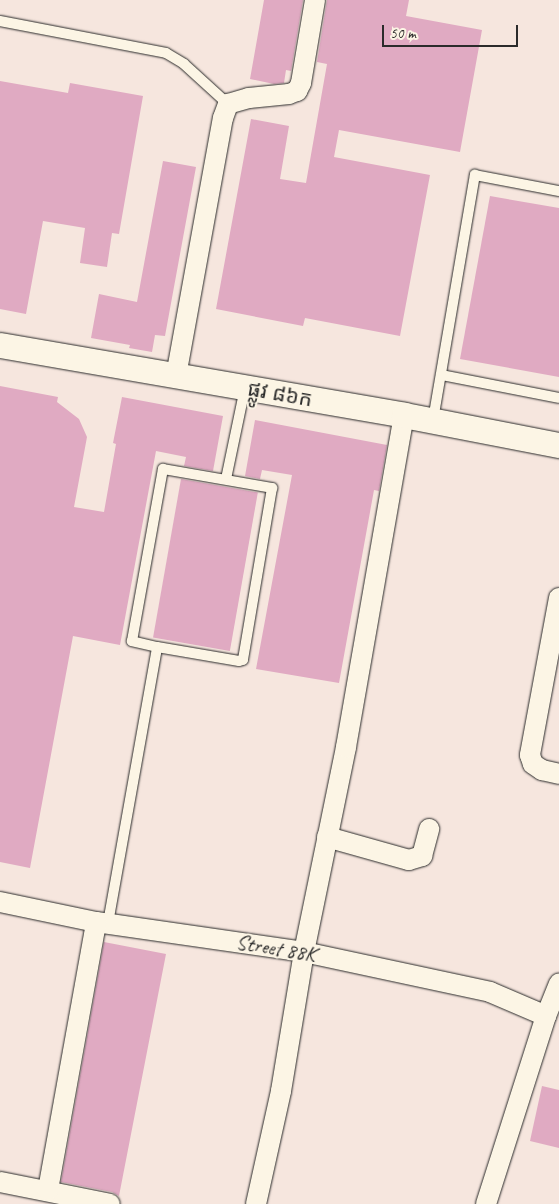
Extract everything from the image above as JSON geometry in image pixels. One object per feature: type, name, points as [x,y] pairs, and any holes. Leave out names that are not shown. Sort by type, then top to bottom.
[{"type":"street","points":[[176,376],[228,104],[249,98],[289,94],[297,91],[301,83],[315,0]]},
{"type":"street","name":"ផ្លូវ ៨៦ក","points":[[0,345],[433,420],[559,445]]},
{"type":"street","points":[[256,1204],[281,1091],[304,952],[346,746],[404,415]]},
{"type":"street","points":[[559,598],[530,754],[533,764],[542,770],[559,774]]},
{"type":"street","points":[[327,837],[409,860],[422,856],[429,829]]},
{"type":"street","name":"Street 88K","points":[[0,902],[102,922],[304,952],[490,992],[546,1016]]},
{"type":"street","points":[[48,1190],[102,922]]},
{"type":"street","points":[[486,1204],[546,1016],[559,983]]},
{"type":"street","points":[[0,1182],[48,1190],[110,1204]]},
{"type":"lane","points":[[0,21],[166,53],[184,64],[228,104]]},
{"type":"lane","points":[[433,420],[475,175],[559,191]]},
{"type":"lane","points":[[442,375],[559,398]]},
{"type":"lane","points":[[226,479],[246,388]]},
{"type":"lane","points":[[166,469],[269,487],[272,490],[242,660],[157,647],[132,641],[161,472],[166,469]]},
{"type":"lane","points":[[102,922],[157,647]]},
{"type":"building","points":[[264,0],[303,0],[291,71],[286,70],[284,83],[274,84],[250,79]]},
{"type":"building","points":[[327,0],[409,0],[406,16],[482,30],[460,152],[339,130],[334,157],[430,175],[400,336],[305,318],[303,326],[216,309],[251,119],[289,126],[280,179],[306,183],[327,64],[317,62]]},
{"type":"building","points":[[0,81],[68,93],[70,83],[143,96],[119,234],[112,233],[107,267],[80,263],[85,228],[43,221],[26,314],[0,309]]},
{"type":"building","points":[[163,161],[196,167],[165,336],[155,335],[152,352],[129,348],[130,345],[91,338],[99,294],[137,302]]},
{"type":"building","points":[[490,196],[559,208],[559,377],[460,359]]},
{"type":"building","points":[[0,386],[58,397],[57,402],[79,419],[87,437],[74,507],[104,512],[116,444],[113,443],[122,397],[223,416],[213,471],[184,466],[186,457],[156,451],[120,645],[73,636],[30,868],[0,862]]},
{"type":"building","points":[[255,420],[387,445],[379,491],[374,490],[339,683],[256,669],[292,475],[262,470],[260,479],[245,476]]},
{"type":"building","points":[[181,479],[258,493],[230,651],[153,638]]},
{"type":"building","points":[[104,942],[166,954],[119,1196],[112,1192],[61,1182]]},
{"type":"building","points":[[542,1086],[559,1090],[559,1148],[530,1141]]}]
